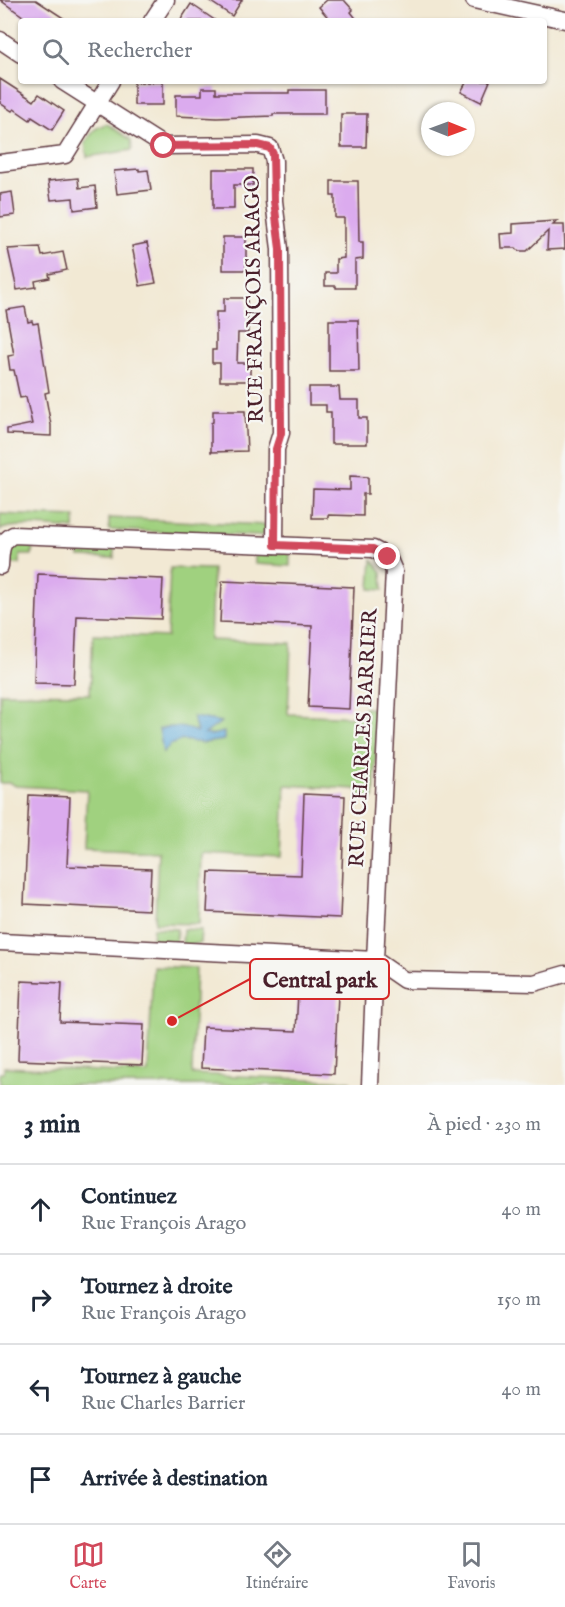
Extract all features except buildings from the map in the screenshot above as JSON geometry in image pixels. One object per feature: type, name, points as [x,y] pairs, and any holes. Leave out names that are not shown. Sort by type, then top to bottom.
[{"type":"street","points":[[154,18],[166,0]]},
{"type":"street","points":[[474,0],[565,20]]},
{"type":"street","points":[[0,40],[18,52]]},
{"type":"street","points":[[67,84],[97,103]]},
{"type":"street","points":[[0,163],[65,155],[109,84]]},
{"type":"street","name":"RUE FRANÇOIS ARAGO","points":[[97,103],[164,146],[258,145],[270,148],[273,154],[274,201],[280,249],[281,433],[276,449],[275,545]]},
{"type":"street","name":"RUE CHARLES BARRIER","points":[[0,566],[1,545],[5,538],[13,535],[373,549],[388,557],[394,571],[370,1085]]},
{"type":"street","points":[[0,942],[375,960],[404,980],[534,983],[565,974]]},
{"type":"green space","points":[[105,124],[131,140],[132,150],[87,157],[85,143],[95,129]]},
{"type":"green space","points":[[0,514],[75,517],[74,529],[15,526],[0,530]]},
{"type":"green space","points":[[109,518],[268,525],[262,535],[257,536],[109,530]]},
{"type":"green space","points":[[23,542],[33,542],[32,555],[20,555],[20,564],[7,564],[11,550]]},
{"type":"green space","points":[[80,544],[114,546],[114,558],[79,557]]},
{"type":"green space","points":[[255,552],[290,553],[290,566],[255,564]]},
{"type":"green space","points":[[372,559],[382,572],[383,590],[370,589]]},
{"type":"green space","points":[[170,568],[213,569],[210,640],[291,643],[288,714],[359,717],[365,708],[378,709],[374,798],[362,797],[356,789],[285,785],[282,857],[201,853],[199,924],[155,923],[158,851],[84,848],[87,790],[0,783],[0,693],[90,694],[93,634],[167,637]]},
{"type":"green space","points":[[153,928],[177,929],[176,946],[164,946],[157,941],[152,941]]},
{"type":"green space","points":[[183,929],[201,930],[200,943],[182,947]]},
{"type":"green space","points":[[153,966],[196,968],[192,1074],[350,1081],[350,1085],[0,1085],[0,1073],[4,1073],[4,1067],[148,1073]]},
{"type":"water","points":[[193,717],[221,722],[205,734],[224,732],[224,740],[203,743],[182,740],[170,745],[163,753],[159,729],[179,727],[197,732]]},
{"type":"place","name":"Central park","points":[[172,1021]]},
{"type":"route","points":[[164,146],[258,145],[270,148],[273,154],[274,201],[280,249],[281,433],[276,449],[275,545],[373,549],[388,557]]}]
